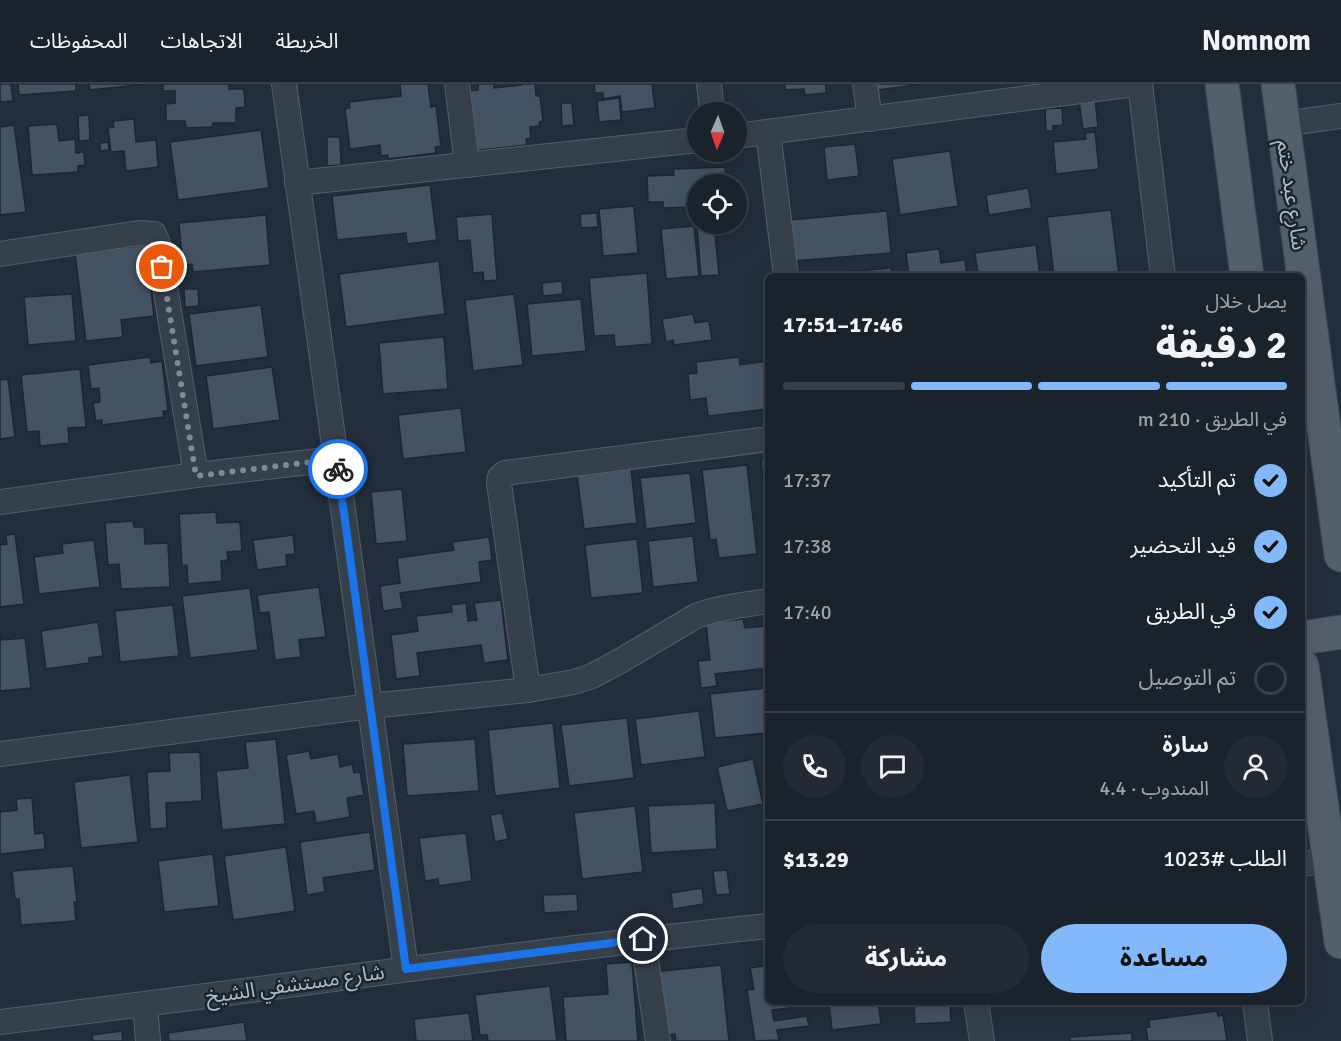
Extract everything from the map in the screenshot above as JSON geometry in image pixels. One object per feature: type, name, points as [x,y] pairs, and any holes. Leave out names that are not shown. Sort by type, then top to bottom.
[{"type":"main road","points":[[1222,84],[1247,273]]},
{"type":"main road","name":"شارع عبد ختم","points":[[1278,84],[1303,273]]},
{"type":"main road","name":"شارع عبد ختم","points":[[1305,287],[1341,555]]},
{"type":"main road","points":[[1305,638],[1341,632]]},
{"type":"main road","points":[[1305,708],[1316,862],[1341,942]]},
{"type":"street","points":[[284,84],[406,969]]},
{"type":"street","points":[[457,84],[467,165]]},
{"type":"street","points":[[709,84],[711,102]]},
{"type":"street","points":[[865,84],[870,119]]},
{"type":"street","points":[[747,135],[1135,84]]},
{"type":"street","points":[[1140,84],[1163,273]]},
{"type":"street","points":[[1283,124],[1341,116]]},
{"type":"street","points":[[768,132],[786,273]]},
{"type":"street","points":[[297,183],[687,141]]},
{"type":"street","points":[[0,254],[139,233],[154,234],[158,244],[196,476]]},
{"type":"street","points":[[528,690],[500,477],[505,473],[765,439]]},
{"type":"street","points":[[0,502],[336,459]]},
{"type":"street","points":[[0,754],[370,706],[528,690],[574,682],[592,676],[696,616],[708,611],[765,602]]},
{"type":"street","name":"شارع مستشفي الشيخ","points":[[0,1022],[643,939],[765,926]]},
{"type":"street","points":[[643,939],[658,1041]]},
{"type":"street","points":[[145,1005],[148,1041]]},
{"type":"street","points":[[976,1005],[982,1041]]},
{"type":"street","points":[[1255,1005],[1260,1041]]},
{"type":"building","points":[[0,84],[11,84],[13,101],[0,102]]},
{"type":"building","points":[[18,84],[76,84],[76,91],[19,95]]},
{"type":"building","points":[[89,84],[147,84],[90,90]]},
{"type":"building","points":[[163,84],[229,84],[229,89],[244,89],[245,107],[236,108],[236,123],[213,123],[212,127],[186,128],[185,121],[166,121],[166,104],[175,103],[175,91],[163,91]]},
{"type":"building","points":[[400,84],[428,84],[431,107],[436,106],[441,146],[435,147],[436,153],[388,159],[388,155],[381,156],[380,145],[350,149],[345,109],[350,108],[349,102],[401,96]]},
{"type":"building","points":[[478,84],[494,84],[494,88],[535,84],[536,96],[540,96],[543,121],[539,122],[540,126],[530,127],[531,138],[526,139],[527,145],[470,151],[464,91],[478,90]]},
{"type":"building","points":[[594,84],[652,84],[655,108],[622,112],[620,96],[604,99],[603,93],[595,93]]},
{"type":"building","points":[[785,84],[826,84],[826,93],[805,95],[804,89],[785,90]]},
{"type":"building","points":[[876,84],[924,84],[877,90]]},
{"type":"building","points":[[619,98],[621,120],[599,122],[597,101]]},
{"type":"building","points":[[1095,99],[1098,127],[1083,129],[1079,101]]},
{"type":"building","points":[[561,103],[572,103],[574,125],[562,126]]},
{"type":"building","points":[[1062,108],[1063,125],[1053,126],[1053,131],[1046,131],[1045,109]]},
{"type":"building","points":[[89,115],[90,140],[79,141],[78,116]]},
{"type":"building","points":[[134,119],[136,142],[156,140],[158,167],[126,171],[124,151],[111,152],[108,128],[114,127],[113,121]]},
{"type":"building","points":[[57,124],[59,141],[75,139],[76,153],[84,152],[85,165],[78,166],[78,172],[32,175],[28,126]]},
{"type":"building","points":[[14,125],[26,212],[0,215],[0,127]]},
{"type":"building","points":[[261,130],[269,188],[178,200],[170,142]]},
{"type":"building","points":[[1095,132],[1099,169],[1056,174],[1053,142],[1086,139],[1085,133]]},
{"type":"building","points":[[327,137],[340,137],[341,165],[327,166]]},
{"type":"building","points":[[108,142],[109,150],[100,151],[100,143]]},
{"type":"building","points":[[855,144],[859,176],[827,180],[824,147]]},
{"type":"building","points":[[950,151],[958,206],[900,215],[892,159]]},
{"type":"building","points":[[725,167],[725,174],[687,174],[687,207],[663,208],[663,202],[648,202],[647,176],[674,175],[673,169]]},
{"type":"building","points":[[430,185],[437,240],[407,244],[406,233],[337,240],[332,196]]},
{"type":"building","points":[[1028,188],[1032,208],[989,215],[986,195]]},
{"type":"building","points":[[634,206],[638,253],[603,256],[599,209]]},
{"type":"building","points":[[1111,210],[1119,273],[1054,273],[1047,217]]},
{"type":"building","points":[[887,211],[891,253],[794,261],[790,220]]},
{"type":"building","points":[[597,213],[598,227],[581,228],[580,214]]},
{"type":"building","points":[[492,214],[497,280],[484,281],[483,272],[473,273],[470,240],[458,241],[456,217]]},
{"type":"building","points":[[266,215],[270,265],[193,272],[192,264],[183,265],[179,223]]},
{"type":"building","points":[[687,227],[687,234],[695,234],[699,276],[666,279],[661,229]]},
{"type":"building","points":[[698,234],[715,234],[719,275],[701,276]]},
{"type":"building","points":[[146,245],[154,316],[121,320],[123,337],[86,341],[75,253]]},
{"type":"building","points":[[1036,245],[1040,273],[978,273],[975,253]]},
{"type":"building","points":[[939,249],[941,263],[965,260],[967,273],[909,273],[906,253]]},
{"type":"building","points":[[439,261],[445,314],[346,327],[339,274]]},
{"type":"building","points":[[891,268],[892,273],[836,273]]},
{"type":"building","points":[[647,273],[652,344],[615,347],[614,335],[594,336],[589,278]]},
{"type":"building","points":[[562,281],[563,294],[543,296],[542,283]]},
{"type":"building","points":[[184,289],[198,289],[199,306],[185,307]]},
{"type":"building","points":[[72,294],[76,341],[28,345],[24,297]]},
{"type":"building","points":[[514,294],[523,365],[473,371],[465,300]]},
{"type":"building","points":[[581,299],[586,351],[532,356],[527,304]]},
{"type":"building","points":[[261,305],[268,357],[196,366],[189,314]]},
{"type":"building","points":[[693,314],[695,323],[709,321],[712,340],[674,345],[673,340],[666,342],[662,319]]},
{"type":"building","points":[[444,337],[448,389],[383,394],[379,343]]},
{"type":"building","points":[[150,357],[151,363],[162,361],[168,411],[163,411],[164,417],[102,425],[102,420],[96,421],[93,403],[100,402],[99,388],[91,389],[88,365]]},
{"type":"building","points":[[739,357],[740,365],[765,361],[765,409],[708,416],[706,398],[690,400],[688,374],[697,373],[696,362]]},
{"type":"building","points":[[272,367],[280,420],[213,429],[206,376]]},
{"type":"building","points":[[80,369],[86,427],[68,428],[69,443],[40,446],[39,431],[27,432],[21,375]]},
{"type":"building","points":[[8,379],[15,437],[0,439],[0,380]]},
{"type":"building","points":[[461,408],[466,452],[403,459],[398,415]]},
{"type":"building","points":[[765,459],[765,495],[761,460]]},
{"type":"building","points":[[747,465],[757,554],[719,558],[716,539],[710,540],[702,470]]},
{"type":"building","points":[[631,469],[637,523],[584,529],[577,475]]},
{"type":"building","points":[[690,473],[696,523],[646,529],[640,478]]},
{"type":"building","points":[[402,489],[407,541],[376,544],[371,492]]},
{"type":"building","points":[[216,512],[217,523],[240,522],[242,551],[227,552],[228,560],[221,561],[222,581],[188,584],[187,565],[182,566],[179,514]]},
{"type":"building","points":[[133,521],[134,527],[144,527],[145,544],[168,543],[170,587],[121,589],[119,564],[108,565],[105,523]]},
{"type":"building","points":[[15,534],[24,604],[0,607],[0,545],[7,544],[6,535]]},
{"type":"building","points":[[293,535],[295,554],[286,555],[287,566],[257,570],[253,540]]},
{"type":"building","points":[[693,536],[698,582],[653,587],[648,541]]},
{"type":"building","points":[[489,537],[492,560],[479,562],[481,582],[400,593],[403,608],[383,611],[380,586],[400,583],[397,558],[454,550],[452,542]]},
{"type":"building","points":[[637,539],[643,593],[591,598],[585,545]]},
{"type":"building","points":[[94,540],[100,587],[39,594],[34,557],[63,553],[62,544]]},
{"type":"building","points":[[319,587],[326,637],[299,640],[301,657],[275,660],[269,612],[260,613],[257,595]]},
{"type":"building","points":[[250,588],[258,650],[190,658],[182,596]]},
{"type":"building","points":[[501,600],[508,660],[484,663],[481,645],[417,653],[420,676],[396,679],[391,635],[418,631],[416,616],[452,612],[451,605],[466,603],[468,621],[477,620],[474,603]]},
{"type":"building","points":[[173,605],[179,656],[120,662],[115,611]]},
{"type":"building","points":[[743,619],[745,628],[765,626],[765,668],[715,674],[717,686],[701,688],[698,661],[710,660],[706,623]]},
{"type":"building","points":[[98,622],[103,656],[89,658],[89,663],[46,669],[41,631]]},
{"type":"building","points":[[0,633],[1,640],[25,638],[31,688],[0,691]]},
{"type":"building","points":[[765,688],[765,733],[715,738],[710,694]]},
{"type":"building","points":[[699,711],[705,757],[641,765],[635,719]]},
{"type":"building","points":[[627,718],[634,778],[569,786],[561,725]]},
{"type":"building","points":[[553,723],[560,788],[495,796],[488,730]]},
{"type":"building","points":[[276,739],[285,824],[222,830],[216,771],[248,768],[245,742]]},
{"type":"building","points":[[475,739],[479,791],[407,796],[403,744]]},
{"type":"building","points":[[309,751],[311,759],[338,754],[340,767],[352,764],[354,773],[360,772],[364,795],[347,798],[350,817],[316,823],[314,811],[296,814],[286,755]]},
{"type":"building","points":[[200,752],[202,801],[166,803],[167,828],[150,829],[147,772],[170,771],[169,753]]},
{"type":"building","points":[[753,759],[763,804],[727,811],[717,767]]},
{"type":"building","points":[[130,775],[138,842],[81,848],[74,782]]},
{"type":"building","points":[[32,798],[35,834],[44,833],[45,849],[0,854],[0,812],[17,810],[16,799]]},
{"type":"building","points":[[715,803],[717,849],[651,853],[648,806]]},
{"type":"building","points":[[635,806],[643,872],[582,879],[574,813]]},
{"type":"building","points":[[502,813],[508,839],[495,842],[490,815]]},
{"type":"building","points":[[370,832],[375,870],[323,878],[325,892],[307,895],[300,842]]},
{"type":"building","points":[[466,833],[472,881],[439,886],[438,879],[425,881],[419,838]]},
{"type":"building","points":[[286,847],[295,911],[233,920],[224,856]]},
{"type":"building","points":[[213,854],[219,906],[164,912],[158,861]]},
{"type":"building","points":[[73,866],[77,902],[74,902],[76,921],[21,925],[19,899],[15,899],[12,871]]},
{"type":"building","points":[[727,870],[730,894],[716,895],[713,871]]},
{"type":"building","points":[[702,888],[704,904],[673,909],[671,893]]},
{"type":"building","points":[[577,894],[578,911],[544,913],[543,895]]},
{"type":"building","points":[[632,962],[638,1041],[566,1041],[563,997],[608,994],[606,964]]},
{"type":"building","points":[[721,965],[729,1041],[676,1041],[675,1034],[659,1036],[653,972]]},
{"type":"building","points":[[765,966],[765,1005],[790,1005],[790,1008],[772,1010],[774,1021],[807,1016],[809,1026],[777,1030],[779,1040],[755,1041],[747,990],[754,989],[750,968]]},
{"type":"building","points":[[550,986],[557,1041],[488,1041],[487,1035],[480,1035],[475,995]]},
{"type":"building","points":[[829,1005],[878,1005],[881,1024],[832,1030]]},
{"type":"building","points":[[914,1005],[950,1005],[951,1022],[915,1024]]},
{"type":"building","points":[[1217,1011],[1218,1016],[1223,1015],[1227,1041],[1148,1041],[1146,1027],[1150,1027],[1149,1020]]},
{"type":"building","points":[[469,1013],[473,1041],[416,1041],[414,1019]]},
{"type":"building","points":[[244,1022],[247,1041],[169,1041],[168,1033]]},
{"type":"building","points":[[122,1031],[123,1041],[93,1041],[92,1035]]},
{"type":"building","points":[[1132,1033],[1132,1041],[1070,1041],[1070,1037]]},
{"type":"way so far","points":[[162,267],[196,476],[336,459],[338,469]]},
{"type":"route","points":[[338,469],[406,969],[643,939]]}]
